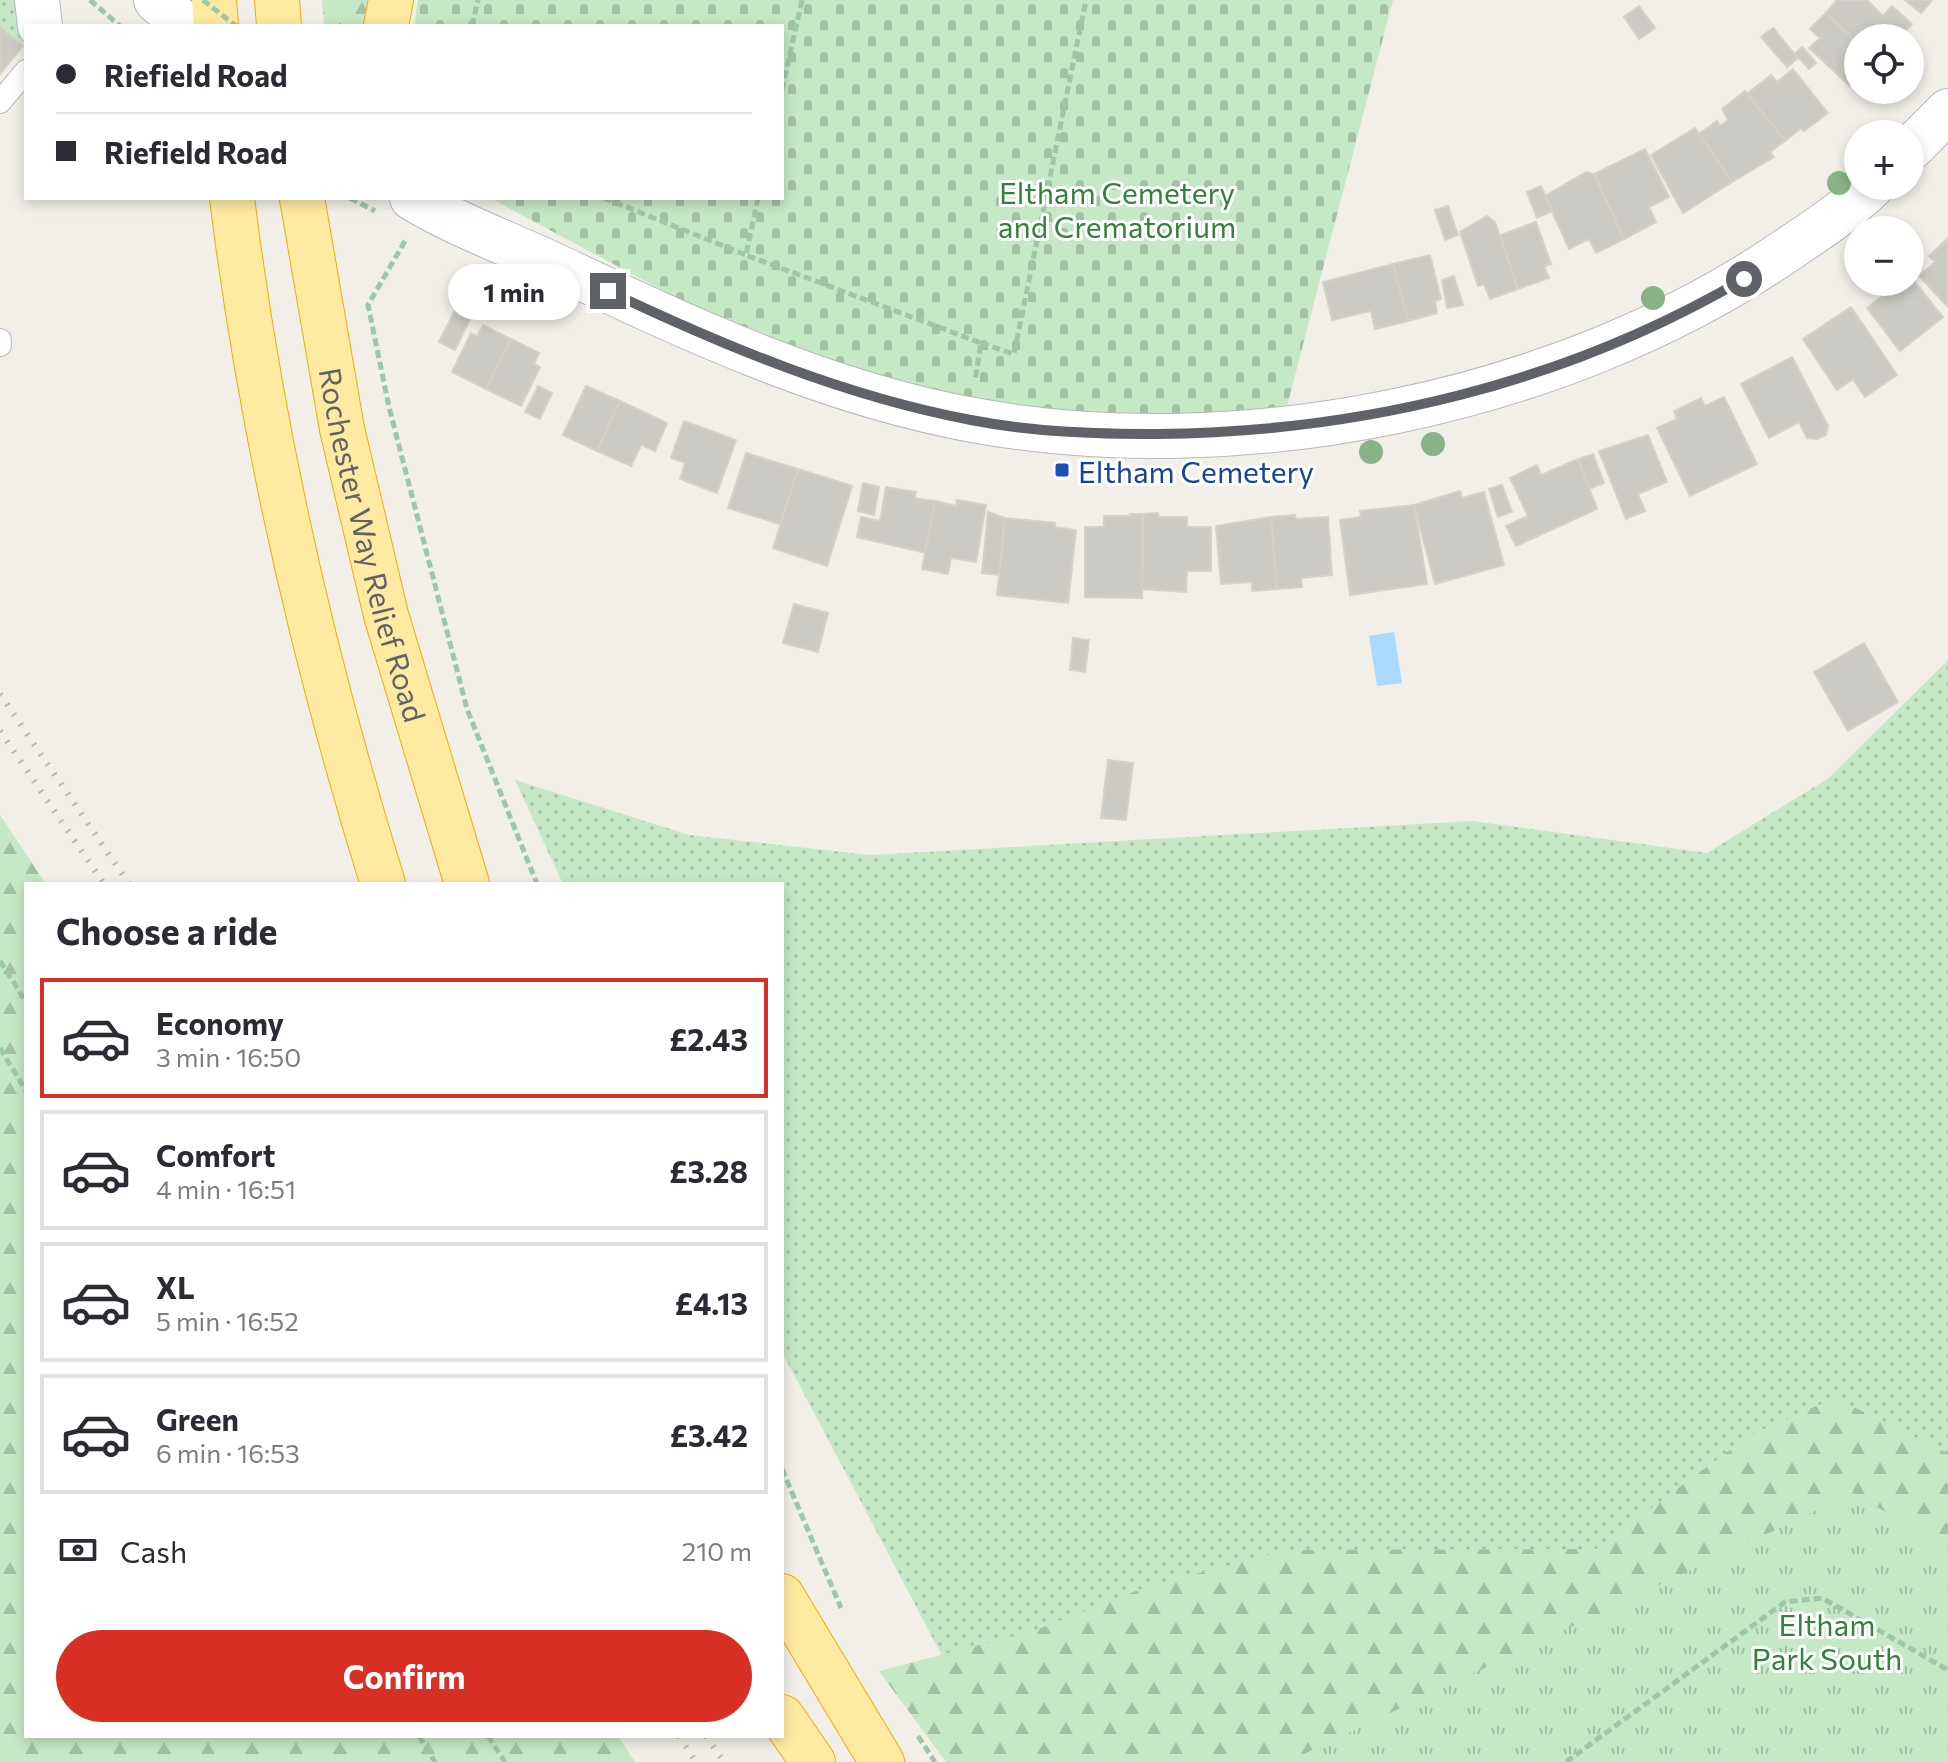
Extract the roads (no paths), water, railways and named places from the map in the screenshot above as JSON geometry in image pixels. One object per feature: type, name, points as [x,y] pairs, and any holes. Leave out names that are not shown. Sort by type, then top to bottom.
[{"type":"highway","points":[[214,0],[216,24]]},
{"type":"highway","points":[[277,0],[279,24]]},
{"type":"highway","points":[[386,24],[391,0]]},
{"type":"highway","points":[[232,200],[259,389],[282,506],[343,755],[382,882]]},
{"type":"highway","name":"Rochester Way Relief Road","points":[[302,200],[342,429],[386,615],[466,882]]},
{"type":"highway","points":[[784,1599],[882,1762]]},
{"type":"highway","points":[[784,1720],[813,1762]]},
{"type":"street","points":[[37,0],[40,24]]},
{"type":"street","points":[[156,0],[184,24]]},
{"type":"street","points":[[1924,135],[1948,111]]},
{"type":"street","points":[[411,216],[793,371],[969,420],[1100,434],[1223,432],[1304,426],[1454,399],[1561,366],[1705,302],[1818,229],[1854,200]]},
{"type":"lane","points":[[0,102],[24,73]]},
{"type":"water","points":[[1394,632],[1402,683],[1377,686],[1369,636]]},
{"type":"railway","points":[[0,694],[128,882]]},
{"type":"railway","points":[[0,731],[103,882]]},
{"type":"railway","points":[[680,1738],[696,1762]]},
{"type":"railway","points":[[707,1738],[724,1762]]},
{"type":"place","name":"Eltham Cemetery","points":[[1062,470]]},
{"type":"park label","name":"Eltham Cemetery and Crematorium","points":[[1117,208]]},
{"type":"park label","name":"Eltham Park South","points":[[1827,1640]]}]
